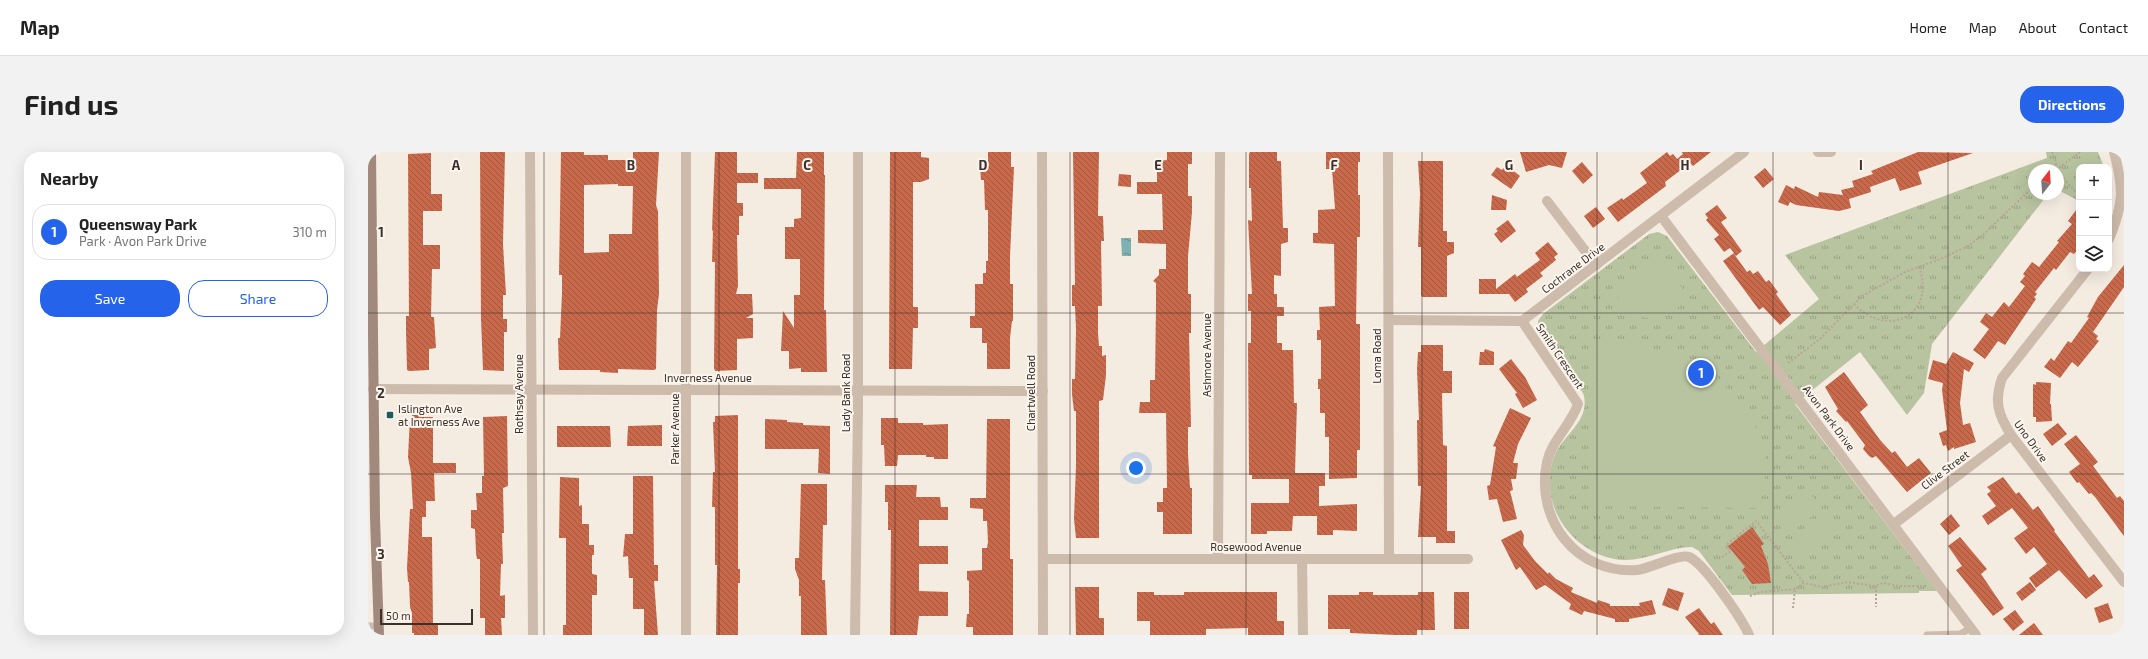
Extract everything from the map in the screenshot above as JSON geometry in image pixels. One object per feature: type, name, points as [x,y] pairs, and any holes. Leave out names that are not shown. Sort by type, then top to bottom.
[{"type":"main road","points":[[371,152],[370,338],[373,389],[371,518],[376,631]]},
{"type":"street","name":"Rothsay Avenue","points":[[530,152],[533,635]]},
{"type":"street","name":"Parker Avenue","points":[[686,152],[686,635]]},
{"type":"street","name":"Lady Bank Road","points":[[855,635],[858,391],[858,152]]},
{"type":"street","name":"Chartwell Road","points":[[1042,152],[1043,635]]},
{"type":"street","name":"Ashmore Avenue","points":[[1218,559],[1220,152]]},
{"type":"street","name":"Loma Road","points":[[1388,152],[1389,559]]},
{"type":"street","name":"Cochrane Drive","points":[[1522,321],[1744,152]]},
{"type":"street","points":[[1818,152],[1830,152]]},
{"type":"street","points":[[2110,236],[2124,193],[2121,175],[2114,152]]},
{"type":"street","points":[[1547,201],[1596,265]]},
{"type":"street","name":"Avon Park Drive","points":[[1661,216],[1974,632]]},
{"type":"street","name":"Uno Drive","points":[[2086,272],[2002,378],[1998,398],[1999,412],[2011,435],[2124,582]]},
{"type":"street","points":[[1389,320],[1522,321]]},
{"type":"street","name":"Smith Crescent","points":[[1522,321],[1578,404],[1575,413],[1551,450],[1545,474],[1544,498],[1547,510],[1560,534],[1580,554],[1609,567],[1637,570],[1656,566],[1682,556],[1687,556],[1699,565],[1710,578],[1744,624],[1749,635]]},
{"type":"street","name":"Inverness Avenue","points":[[373,389],[1043,392]]},
{"type":"street","name":"Clive Street","points":[[1894,524],[2011,435]]},
{"type":"street","name":"Rosewood Avenue","points":[[1043,559],[1468,559]]},
{"type":"street","points":[[1302,559],[1303,635]]},
{"type":"lane","points":[[1927,635],[1974,632]]},
{"type":"path","points":[[2052,152],[2056,164]]},
{"type":"path","points":[[2064,165],[2080,152]]},
{"type":"path","points":[[2064,179],[2076,193]]},
{"type":"path","points":[[1788,363],[1820,339],[1854,304],[1875,288],[1905,272],[1968,246],[1983,235],[2028,192]]},
{"type":"path","points":[[1854,304],[1862,312],[1873,319],[1892,322],[1904,318],[1914,309],[1921,298],[1924,282],[1919,267]]},
{"type":"path","points":[[1722,557],[1731,551],[1726,545],[1756,520],[1804,583],[1822,587],[1848,582],[1876,586],[1883,583],[1900,586],[1939,585]]},
{"type":"path","points":[[1750,596],[1761,592],[1795,589],[1804,583]]},
{"type":"path","points":[[1876,586],[1876,607]]},
{"type":"path","points":[[1793,608],[1795,589]]},
{"type":"green space","points":[[2046,152],[2098,152],[2103,164],[2076,164],[2076,199],[2064,193],[2064,164],[2031,164],[2047,158]]},
{"type":"green space","points":[[2028,165],[2028,200],[2043,200],[1932,344],[1924,393],[1907,415],[1860,352],[1795,404],[1937,591],[1919,591],[1919,593],[1732,595],[1699,551],[1692,547],[1675,549],[1632,560],[1605,557],[1589,549],[1575,538],[1563,525],[1555,509],[1550,492],[1550,475],[1554,457],[1558,449],[1580,419],[1584,411],[1585,403],[1583,393],[1539,332],[1538,321],[1543,314],[1649,234],[1658,232],[1667,236],[1756,352],[1819,299],[1785,255]]},
{"type":"green space","points":[[1656,255],[1690,298],[1680,306],[1659,316],[1650,318],[1640,317],[1631,312],[1623,304],[1615,292]]},
{"type":"green space","points":[[1594,342],[1638,346],[1677,355],[1695,363],[1712,374],[1728,389],[1752,420],[1764,448],[1766,469],[1759,508],[1594,506],[1592,504]]},
{"type":"green space","points":[[1810,493],[1822,509],[1787,535],[1775,519]]},
{"type":"green space","points":[[1826,513],[1838,529],[1803,556],[1791,540]]},
{"type":"water","points":[[1121,238],[1131,238],[1131,256],[1122,256]]},
{"type":"building","points":[[480,152],[505,152],[503,244],[506,295],[503,295],[503,319],[507,319],[507,332],[504,332],[504,371],[483,370],[481,319]]},
{"type":"building","points":[[561,152],[584,152],[584,155],[608,155],[608,160],[633,160],[633,152],[659,152],[656,205],[658,211],[659,294],[657,310],[656,369],[618,369],[618,373],[600,372],[600,370],[559,370],[558,338],[560,338],[562,275],[559,275]],"holes":[[[618,184],[618,186],[633,186],[632,234],[609,234],[609,252],[584,253],[584,185]]]},
{"type":"building","points":[[715,152],[737,152],[737,173],[758,173],[758,183],[737,183],[737,203],[743,203],[743,216],[739,216],[739,235],[737,235],[738,286],[736,294],[752,294],[753,314],[746,318],[753,318],[753,338],[737,339],[737,370],[715,371],[714,368],[715,262],[712,262],[713,230],[712,231]]},
{"type":"building","points":[[797,152],[824,152],[824,310],[826,310],[827,372],[801,372],[801,368],[789,369],[789,351],[781,351],[783,311],[794,328],[794,295],[800,295],[800,259],[785,259],[785,227],[794,227],[794,219],[801,218],[801,189],[764,189],[764,178],[796,178]]},
{"type":"building","points":[[890,152],[921,152],[921,157],[929,158],[929,179],[921,182],[913,182],[913,307],[918,307],[918,328],[913,328],[912,369],[889,369]]},
{"type":"building","points":[[988,152],[1011,152],[1011,167],[1014,167],[1010,257],[1010,284],[1013,284],[1013,321],[1010,338],[1010,369],[987,369],[987,343],[982,343],[982,328],[970,328],[970,316],[975,316],[975,284],[983,284],[983,273],[986,273],[986,261],[988,261],[988,210],[985,210],[984,180],[981,180],[980,167],[988,167]]},
{"type":"building","points":[[1073,152],[1099,152],[1098,216],[1103,216],[1104,241],[1101,241],[1102,306],[1098,306],[1098,333],[1099,346],[1102,346],[1102,356],[1106,355],[1106,375],[1103,400],[1099,401],[1099,538],[1076,538],[1074,519],[1076,411],[1074,411],[1072,379],[1075,379],[1076,329],[1075,306],[1072,306],[1072,285],[1075,285]]},
{"type":"building","points":[[1167,152],[1192,152],[1192,164],[1188,164],[1188,196],[1192,196],[1192,212],[1188,256],[1188,294],[1191,294],[1191,333],[1189,333],[1191,427],[1188,427],[1188,454],[1190,488],[1192,488],[1192,534],[1163,534],[1163,512],[1157,512],[1157,502],[1163,502],[1163,488],[1167,488],[1166,413],[1139,413],[1140,402],[1150,402],[1150,380],[1155,380],[1156,283],[1153,281],[1159,275],[1159,269],[1166,269],[1166,244],[1138,243],[1138,230],[1163,230],[1162,194],[1137,194],[1137,182],[1157,182],[1157,161],[1167,160]]},
{"type":"building","points":[[1250,152],[1277,152],[1277,161],[1281,161],[1283,228],[1288,228],[1288,242],[1281,244],[1281,276],[1274,275],[1274,294],[1277,294],[1277,307],[1284,307],[1284,316],[1277,316],[1277,343],[1282,343],[1282,350],[1293,350],[1294,403],[1297,403],[1295,473],[1325,473],[1325,486],[1319,486],[1319,506],[1357,504],[1357,531],[1333,530],[1333,535],[1317,535],[1317,516],[1293,516],[1292,531],[1267,531],[1267,534],[1251,534],[1251,503],[1289,503],[1289,479],[1252,479],[1252,475],[1249,475],[1248,343],[1251,343],[1251,311],[1248,311],[1248,294],[1252,294],[1248,220],[1252,221],[1251,188],[1249,188]]},
{"type":"building","points":[[1326,152],[1360,152],[1360,162],[1358,162],[1358,195],[1360,195],[1360,237],[1357,237],[1356,324],[1360,324],[1360,450],[1357,450],[1357,478],[1329,479],[1329,437],[1325,437],[1325,413],[1320,413],[1320,389],[1318,389],[1318,379],[1321,379],[1321,340],[1317,340],[1317,330],[1320,330],[1319,307],[1335,306],[1334,244],[1313,243],[1313,233],[1318,233],[1318,210],[1335,209],[1332,169],[1326,169]]},
{"type":"building","points":[[1520,152],[1567,152],[1562,168],[1549,165],[1526,172]]},
{"type":"building","points":[[1667,152],[1670,156],[1673,154],[1677,159],[1683,154],[1682,152],[1711,152],[1693,166],[1690,163],[1665,182],[1666,186],[1618,222],[1607,208],[1622,198],[1623,200],[1647,183],[1640,173]]},
{"type":"building","points":[[1918,152],[1973,153],[1918,172],[1922,184],[1900,191],[1895,178],[1870,187],[1871,192],[1849,199],[1851,208],[1839,211],[1796,205],[1790,202],[1788,206],[1778,202],[1786,185],[1794,189],[1795,186],[1818,197],[1819,192],[1843,195],[1841,190],[1854,187],[1852,181],[1873,174],[1871,171]]},
{"type":"building","points":[[431,153],[431,194],[442,194],[442,211],[423,211],[423,245],[440,245],[440,269],[432,269],[431,317],[434,317],[436,348],[429,349],[429,370],[409,371],[407,370],[406,330],[406,316],[409,316],[408,154]]},
{"type":"building","points":[[1418,161],[1443,161],[1443,231],[1447,231],[1447,242],[1454,242],[1454,253],[1447,256],[1447,297],[1422,297],[1421,295],[1421,247],[1418,247],[1420,194]]},
{"type":"building","points":[[1582,162],[1593,175],[1583,184],[1572,171]]},
{"type":"building","points":[[1506,165],[1520,176],[1511,189],[1491,175],[1497,167],[1502,170]]},
{"type":"building","points":[[1765,168],[1774,179],[1763,188],[1754,177]]},
{"type":"building","points":[[1119,174],[1131,175],[1131,187],[1118,186]]},
{"type":"building","points":[[1492,195],[1507,200],[1506,210],[1491,210]]},
{"type":"building","points":[[1717,205],[1727,218],[1721,222],[1742,251],[1736,256],[1734,254],[1747,272],[1750,270],[1753,274],[1758,271],[1766,282],[1769,280],[1778,292],[1776,294],[1791,315],[1780,325],[1763,307],[1759,310],[1723,261],[1734,253],[1730,248],[1724,252],[1714,239],[1719,235],[1706,220],[1708,218],[1705,214]]},
{"type":"building","points":[[1596,207],[1605,219],[1593,228],[1584,216]]},
{"type":"building","points":[[2076,210],[2076,252],[2074,254],[2070,252],[2056,270],[2054,268],[2035,292],[2037,294],[2034,297],[2036,299],[2005,345],[1998,341],[1985,359],[1973,350],[1989,329],[1980,322],[1986,313],[1992,317],[2004,302],[2009,307],[2025,286],[2020,282],[2025,276],[2023,274],[2032,262],[2039,267],[2059,242],[2057,241],[2072,224],[2068,221]]},
{"type":"building","points":[[1508,220],[1516,231],[1501,243],[1494,234],[1498,231],[1496,229]]},
{"type":"building","points":[[1548,242],[1558,254],[1554,257],[1556,260],[1540,273],[1543,276],[1526,289],[1528,292],[1515,302],[1509,294],[1479,294],[1479,279],[1496,279],[1496,289],[1515,274],[1517,277],[1540,260],[1535,253]]},
{"type":"building","points":[[2124,265],[2124,287],[2093,332],[2098,336],[2096,339],[2099,341],[2078,367],[2072,362],[2060,378],[2044,367],[2051,358],[2054,361],[2068,341],[2071,343],[2089,318],[2087,317],[2098,297]]},
{"type":"building","points":[[1421,345],[1443,345],[1443,371],[1452,371],[1452,393],[1442,393],[1443,445],[1447,446],[1447,531],[1455,531],[1455,543],[1436,543],[1436,537],[1418,537],[1421,486],[1418,486],[1417,420],[1419,420],[1417,369],[1418,352],[1421,352]]},
{"type":"building","points":[[1485,349],[1494,352],[1494,365],[1479,365],[1480,352],[1484,352]]},
{"type":"building","points":[[1953,352],[1974,363],[1969,372],[1964,369],[1960,403],[1963,425],[1970,423],[1976,442],[1954,449],[1954,447],[1948,451],[1946,445],[1943,446],[1939,433],[1947,430],[1942,390],[1943,383],[1928,379],[1933,360],[1946,364]]},
{"type":"building","points":[[1511,359],[1525,377],[1537,400],[1523,408],[1515,394],[1517,393],[1499,369]]},
{"type":"building","points":[[1844,372],[1868,405],[1860,412],[1880,440],[1892,453],[1895,451],[1907,467],[1919,458],[1931,473],[1907,492],[1876,456],[1872,458],[1869,456],[1863,449],[1865,445],[1847,421],[1846,422],[1836,411],[1838,409],[1825,387]]},
{"type":"building","points":[[2036,382],[2051,383],[2050,404],[2052,421],[2036,422],[2036,417],[2033,417],[2033,384],[2036,385]]},
{"type":"building","points":[[1510,408],[1531,418],[1518,444],[1513,463],[1518,463],[1516,479],[1511,479],[1513,490],[1510,491],[1517,519],[1503,522],[1497,499],[1489,500],[1487,486],[1490,485],[1496,447],[1493,446]]},
{"type":"building","points":[[412,413],[424,413],[424,417],[433,417],[433,463],[456,463],[456,473],[434,473],[435,501],[426,501],[426,517],[422,517],[422,537],[432,537],[433,624],[438,624],[438,635],[414,635],[414,633],[412,633],[412,613],[410,607],[407,568],[410,509],[413,509],[411,473],[408,457],[410,417],[412,417]]},
{"type":"building","points":[[738,415],[738,569],[740,569],[740,583],[738,583],[738,635],[716,635],[717,565],[715,565],[715,507],[712,507],[713,472],[715,472],[713,422],[715,422],[715,416]]},
{"type":"building","points":[[507,416],[508,486],[503,488],[504,533],[502,533],[503,564],[501,564],[500,596],[505,595],[505,618],[501,618],[502,635],[485,635],[485,618],[480,618],[480,559],[477,559],[476,553],[475,529],[471,528],[471,510],[477,510],[476,493],[482,493],[482,476],[484,476],[483,417]]},
{"type":"building","points":[[881,418],[898,418],[898,423],[923,423],[923,425],[948,424],[948,459],[934,459],[934,457],[926,457],[926,455],[898,455],[897,466],[885,466],[884,445],[881,445]]},
{"type":"building","points":[[765,419],[787,420],[787,422],[803,423],[803,425],[830,426],[830,474],[818,473],[819,449],[765,449]]},
{"type":"building","points":[[987,419],[1010,419],[1010,559],[1013,559],[1013,635],[973,635],[973,627],[966,627],[967,614],[969,614],[969,581],[967,580],[967,571],[982,570],[982,548],[987,548],[988,542],[987,521],[983,521],[983,509],[970,508],[970,498],[986,498]]},
{"type":"building","points":[[2058,423],[2067,434],[2052,446],[2043,434]]},
{"type":"building","points":[[662,425],[662,446],[627,446],[628,426]]},
{"type":"building","points":[[557,426],[610,426],[611,447],[557,447]]},
{"type":"building","points":[[2076,435],[2098,462],[2093,466],[2117,498],[2120,496],[2124,501],[2124,536],[2095,497],[2091,493],[2089,494],[2079,482],[2077,483],[2069,472],[2080,464],[2064,444]]},
{"type":"building","points":[[633,476],[653,476],[654,565],[658,565],[658,581],[654,581],[658,635],[644,635],[644,609],[633,609],[633,578],[629,578],[628,556],[623,557],[625,534],[633,534]]},
{"type":"building","points":[[560,477],[579,478],[579,506],[582,505],[582,524],[589,524],[589,545],[594,545],[594,555],[592,555],[592,574],[597,575],[597,595],[592,595],[592,635],[563,635],[563,625],[566,625],[566,538],[559,538]]},
{"type":"building","points":[[2003,477],[2016,494],[2019,492],[2033,510],[2038,506],[2055,530],[2054,531],[2089,578],[2094,574],[2103,586],[2086,599],[2059,570],[2036,588],[2029,578],[2047,564],[2034,547],[2026,554],[2014,538],[2028,528],[2012,508],[1988,525],[1982,516],[1996,506],[1987,494],[1991,491],[1987,487]]},
{"type":"building","points":[[801,484],[827,484],[827,525],[823,525],[822,580],[825,580],[827,635],[801,635],[801,596],[799,596],[799,580],[795,569],[795,558],[799,558]]},
{"type":"building","points":[[885,485],[917,485],[916,497],[940,497],[941,507],[948,507],[948,520],[919,520],[919,546],[948,546],[948,564],[919,564],[919,591],[948,592],[948,616],[919,616],[917,635],[890,635],[891,530],[888,530],[888,502],[885,502]]},
{"type":"building","points":[[1951,514],[1960,526],[1949,535],[1940,524]]},
{"type":"building","points":[[1752,527],[1764,544],[1761,546],[1768,564],[1771,583],[1752,584],[1742,570],[1745,567],[1728,546]]},
{"type":"building","points":[[1521,530],[1524,535],[1523,545],[1535,561],[1548,574],[1549,572],[1556,579],[1573,588],[1571,592],[1597,603],[1598,600],[1610,604],[1610,606],[1640,606],[1639,603],[1652,600],[1656,614],[1629,619],[1629,622],[1615,622],[1615,619],[1584,611],[1582,615],[1569,609],[1571,604],[1545,585],[1536,590],[1520,567],[1516,570],[1501,540]]},
{"type":"building","points":[[1960,537],[1987,569],[1981,574],[2004,608],[1993,616],[1956,570],[1962,566],[1948,546]]},
{"type":"building","points":[[2030,582],[2036,590],[2022,601],[2016,593]]},
{"type":"building","points":[[1075,587],[1099,587],[1099,618],[1104,618],[1104,635],[1076,635]]},
{"type":"building","points":[[1668,588],[1684,593],[1678,611],[1662,605]]},
{"type":"building","points":[[1137,592],[1154,592],[1154,595],[1184,595],[1184,592],[1277,592],[1277,621],[1284,621],[1284,635],[1248,635],[1248,628],[1206,629],[1206,635],[1150,635],[1150,621],[1137,621]]},
{"type":"building","points":[[1359,592],[1373,592],[1373,595],[1418,595],[1418,592],[1434,592],[1435,630],[1417,630],[1417,635],[1395,635],[1350,633],[1350,629],[1328,629],[1328,595],[1359,595]]},
{"type":"building","points":[[1454,592],[1469,592],[1469,629],[1454,629]]},
{"type":"building","points":[[2108,603],[2113,618],[2099,623],[2094,608]]},
{"type":"building","points":[[1699,608],[1711,624],[1714,622],[1723,635],[1698,635],[1699,634],[1685,617]]},
{"type":"building","points":[[2015,610],[2024,622],[2013,631],[2003,619]]},
{"type":"building","points":[[2034,623],[2043,635],[2019,635]]},
{"type":"place","name":"Queensway Park","points":[[1701,373]]},
{"type":"place","name":"Islington Ave at Inverness Ave","points":[[390,415]]}]
